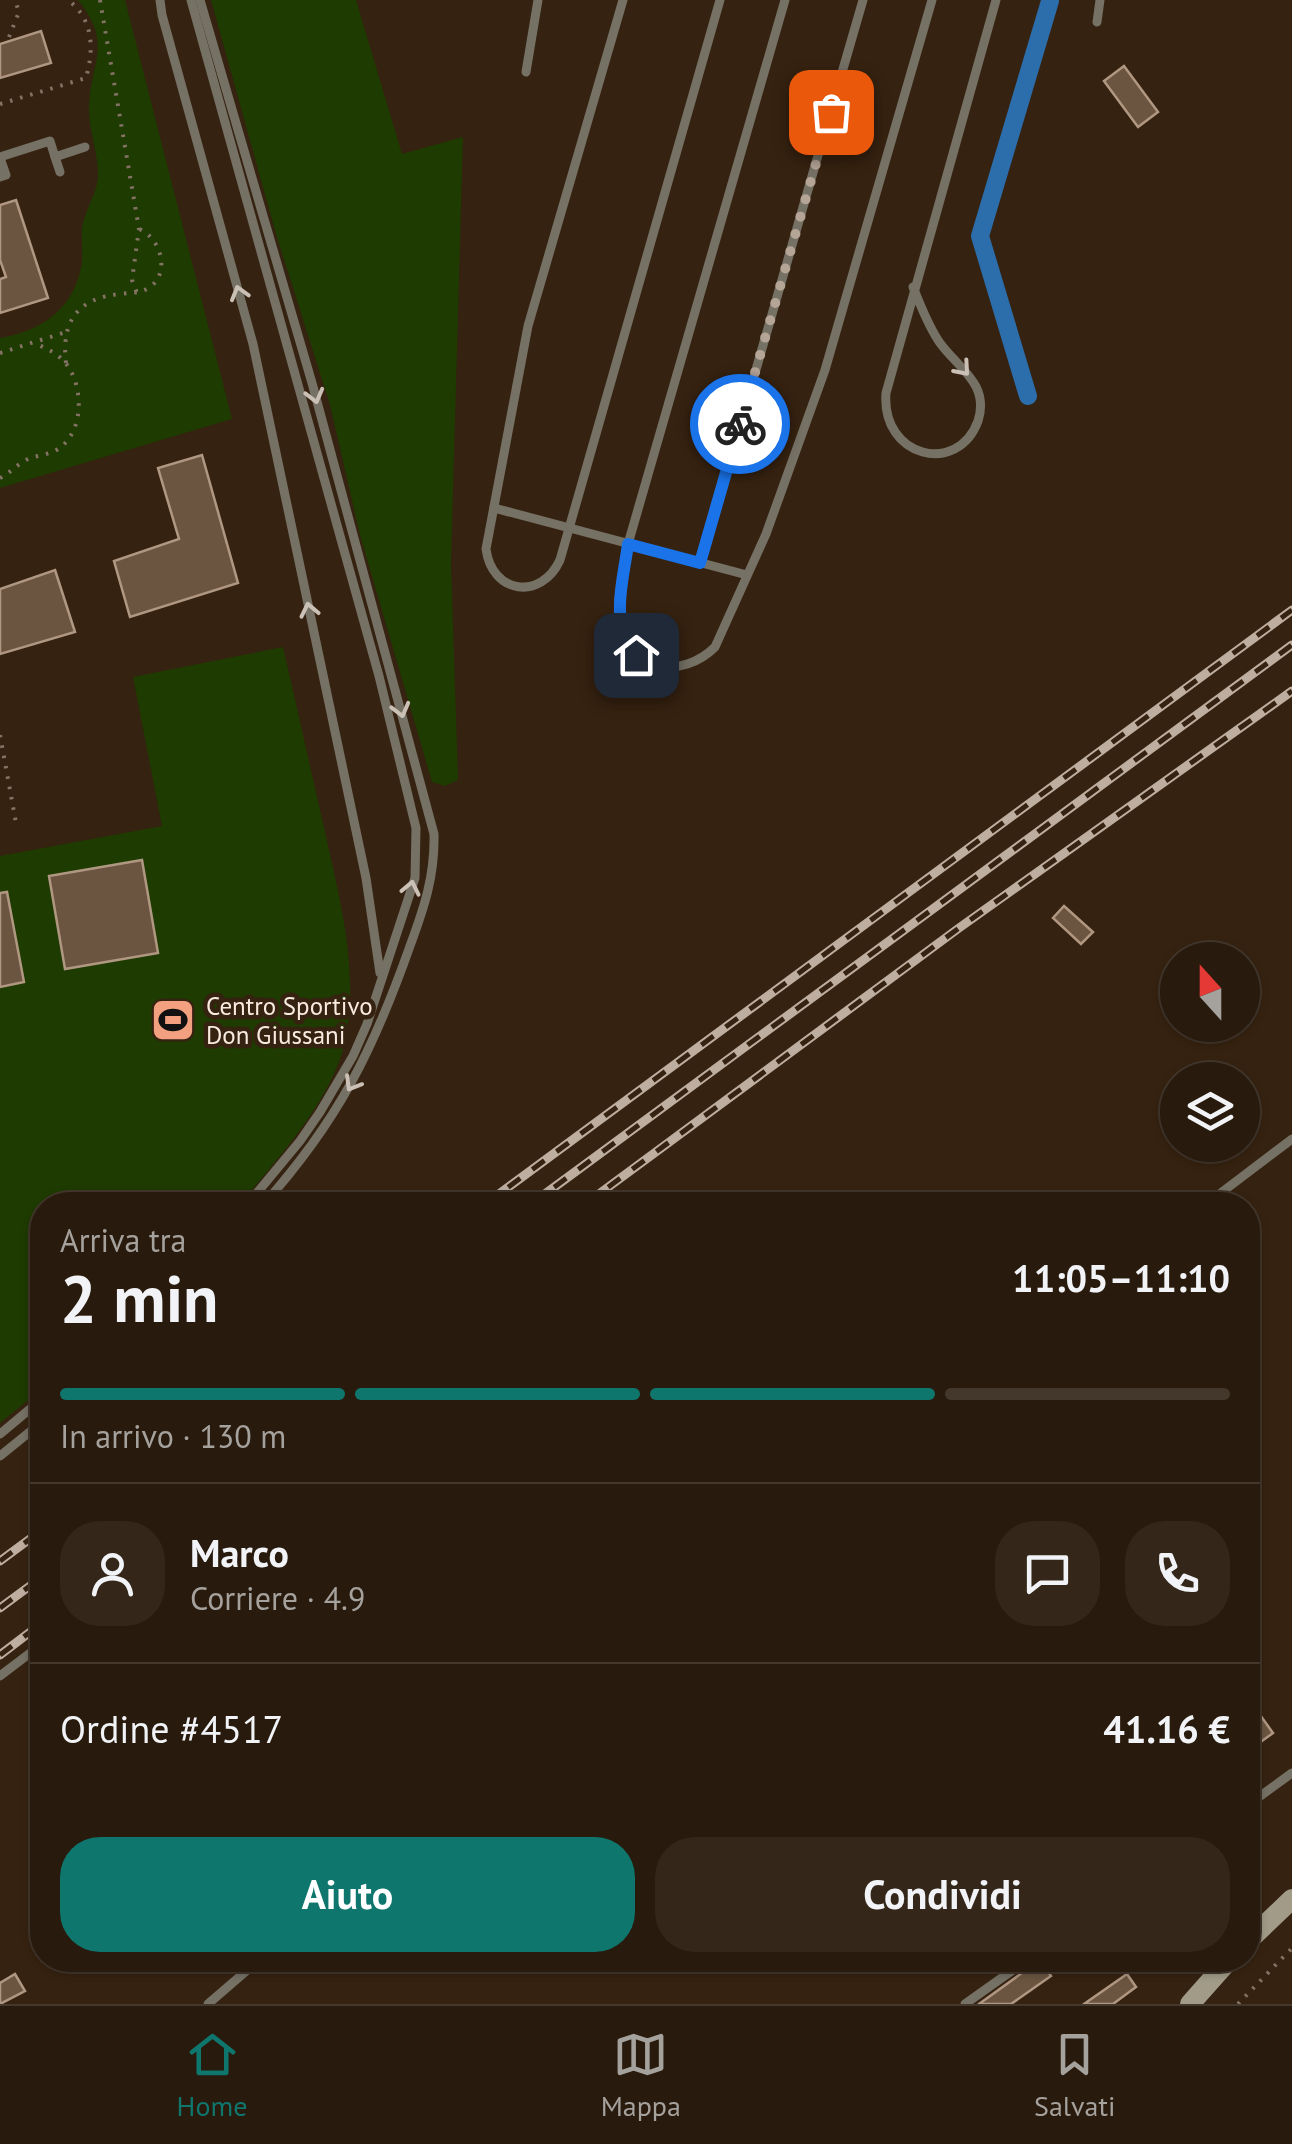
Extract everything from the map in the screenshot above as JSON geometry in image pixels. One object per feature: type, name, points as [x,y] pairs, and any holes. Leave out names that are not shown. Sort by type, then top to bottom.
[{"type":"street","points":[[1260,1930],[1292,1899]]},
{"type":"street","points":[[1190,2004],[1218,1972]]},
{"type":"lane","points":[[160,0],[256,358],[362,859],[381,981]]},
{"type":"lane","points":[[191,0],[296,372],[416,828],[415,878],[367,1024],[336,1086],[300,1142],[258,1192]]},
{"type":"lane","points":[[200,0],[312,383],[434,834],[432,885],[394,995],[364,1064],[320,1136],[274,1192]]},
{"type":"lane","points":[[526,72],[538,0]]},
{"type":"lane","points":[[623,0],[528,326],[486,548],[492,571],[511,586],[535,586],[546,580],[560,560],[720,0]]},
{"type":"lane","points":[[785,0],[628,544],[619,624],[636,655],[651,665],[668,669],[702,660],[715,647],[747,575],[824,370],[932,0]]},
{"type":"lane","points":[[700,563],[863,0]]},
{"type":"lane","points":[[913,287],[940,344],[972,378],[980,403],[979,418],[972,432],[944,452],[931,453],[907,446],[889,426],[884,410],[913,287],[996,0]]},
{"type":"lane","points":[[1097,22],[1100,0]]},
{"type":"lane","points":[[0,177],[6,175],[0,157],[50,141],[60,172]]},
{"type":"lane","points":[[55,156],[85,147]]},
{"type":"lane","points":[[494,508],[747,575]]},
{"type":"lane","points":[[1222,1192],[1292,1140]]},
{"type":"lane","points":[[0,1434],[30,1409]]},
{"type":"lane","points":[[0,1456],[30,1432]]},
{"type":"lane","points":[[0,1676],[30,1653]]},
{"type":"lane","points":[[1260,1796],[1292,1773]]},
{"type":"lane","points":[[208,2004],[245,1972]]},
{"type":"lane","points":[[965,2004],[1011,1972]]},
{"type":"path","points":[[8,37],[19,12],[15,0]]},
{"type":"path","points":[[0,104],[86,78],[90,32],[85,19],[68,0]]},
{"type":"path","points":[[100,0],[139,228],[132,280],[136,293]]},
{"type":"path","points":[[0,478],[26,460],[60,449],[68,440],[78,414],[79,397],[66,362],[66,332],[72,318],[90,301],[136,293],[152,286],[160,276],[162,265],[153,239],[139,228]]},
{"type":"path","points":[[0,353],[66,332]]},
{"type":"path","points":[[34,343],[66,362]]},
{"type":"path","points":[[0,735],[16,823]]},
{"type":"path","points":[[1238,2004],[1292,1948]]},
{"type":"green space","points":[[78,0],[125,0],[232,419],[0,488],[0,338],[41,324],[70,296],[82,263],[83,222],[98,178],[89,109],[98,42],[89,16]]},
{"type":"green space","points":[[211,0],[356,0],[402,154],[463,137],[451,562],[458,780],[445,786],[432,782],[360,535],[330,405],[276,234]]},
{"type":"green space","name":"Centro Sportivo Don Giussani","points":[[283,647],[346,935],[349,1019],[344,1046],[327,1088],[300,1130],[250,1192],[30,1192],[30,1399],[0,1423],[0,856],[162,826],[133,677]]},
{"type":"building","points":[[41,31],[51,63],[0,78],[0,44]]},
{"type":"building","points":[[1124,66],[1158,112],[1138,127],[1104,81]]},
{"type":"building","points":[[16,200],[48,298],[0,313],[0,279],[6,277],[0,260],[0,205]]},
{"type":"building","points":[[202,455],[238,583],[130,617],[114,561],[179,539],[158,468]]},
{"type":"building","points":[[55,570],[75,632],[0,654],[0,589]]},
{"type":"building","points":[[142,860],[158,953],[65,969],[49,876]]},
{"type":"building","points":[[7,892],[24,982],[0,987],[0,893]]},
{"type":"building","points":[[1064,906],[1093,932],[1081,944],[1053,918]]},
{"type":"building","points":[[1260,1715],[1273,1733],[1260,1742]]},
{"type":"building","points":[[1023,1972],[1048,1972],[1051,1976],[1011,2004],[979,2004]]},
{"type":"building","points":[[15,1974],[25,1991],[0,2004],[0,1983]]},
{"type":"building","points":[[1127,1974],[1136,1987],[1113,2004],[1084,2004]]},
{"type":"waterway","points":[[1028,396],[980,236],[1050,1]]},
{"type":"railway","points":[[502,1192],[1292,610]]},
{"type":"railway","points":[[548,1192],[1292,645]]},
{"type":"railway","points":[[602,1192],[959,928],[1292,691]]},
{"type":"railway","points":[[0,1561],[30,1539]]},
{"type":"railway","points":[[0,1608],[30,1586]]},
{"type":"railway","points":[[0,1655],[30,1632]]},
{"type":"way so far","points":[[740,424],[831,112]]},
{"type":"place","name":"Centro Sportivo Don Giussani","points":[[173,1020]]},
{"type":"route","points":[[636,655],[619,624],[628,544],[700,563],[740,424]]}]
